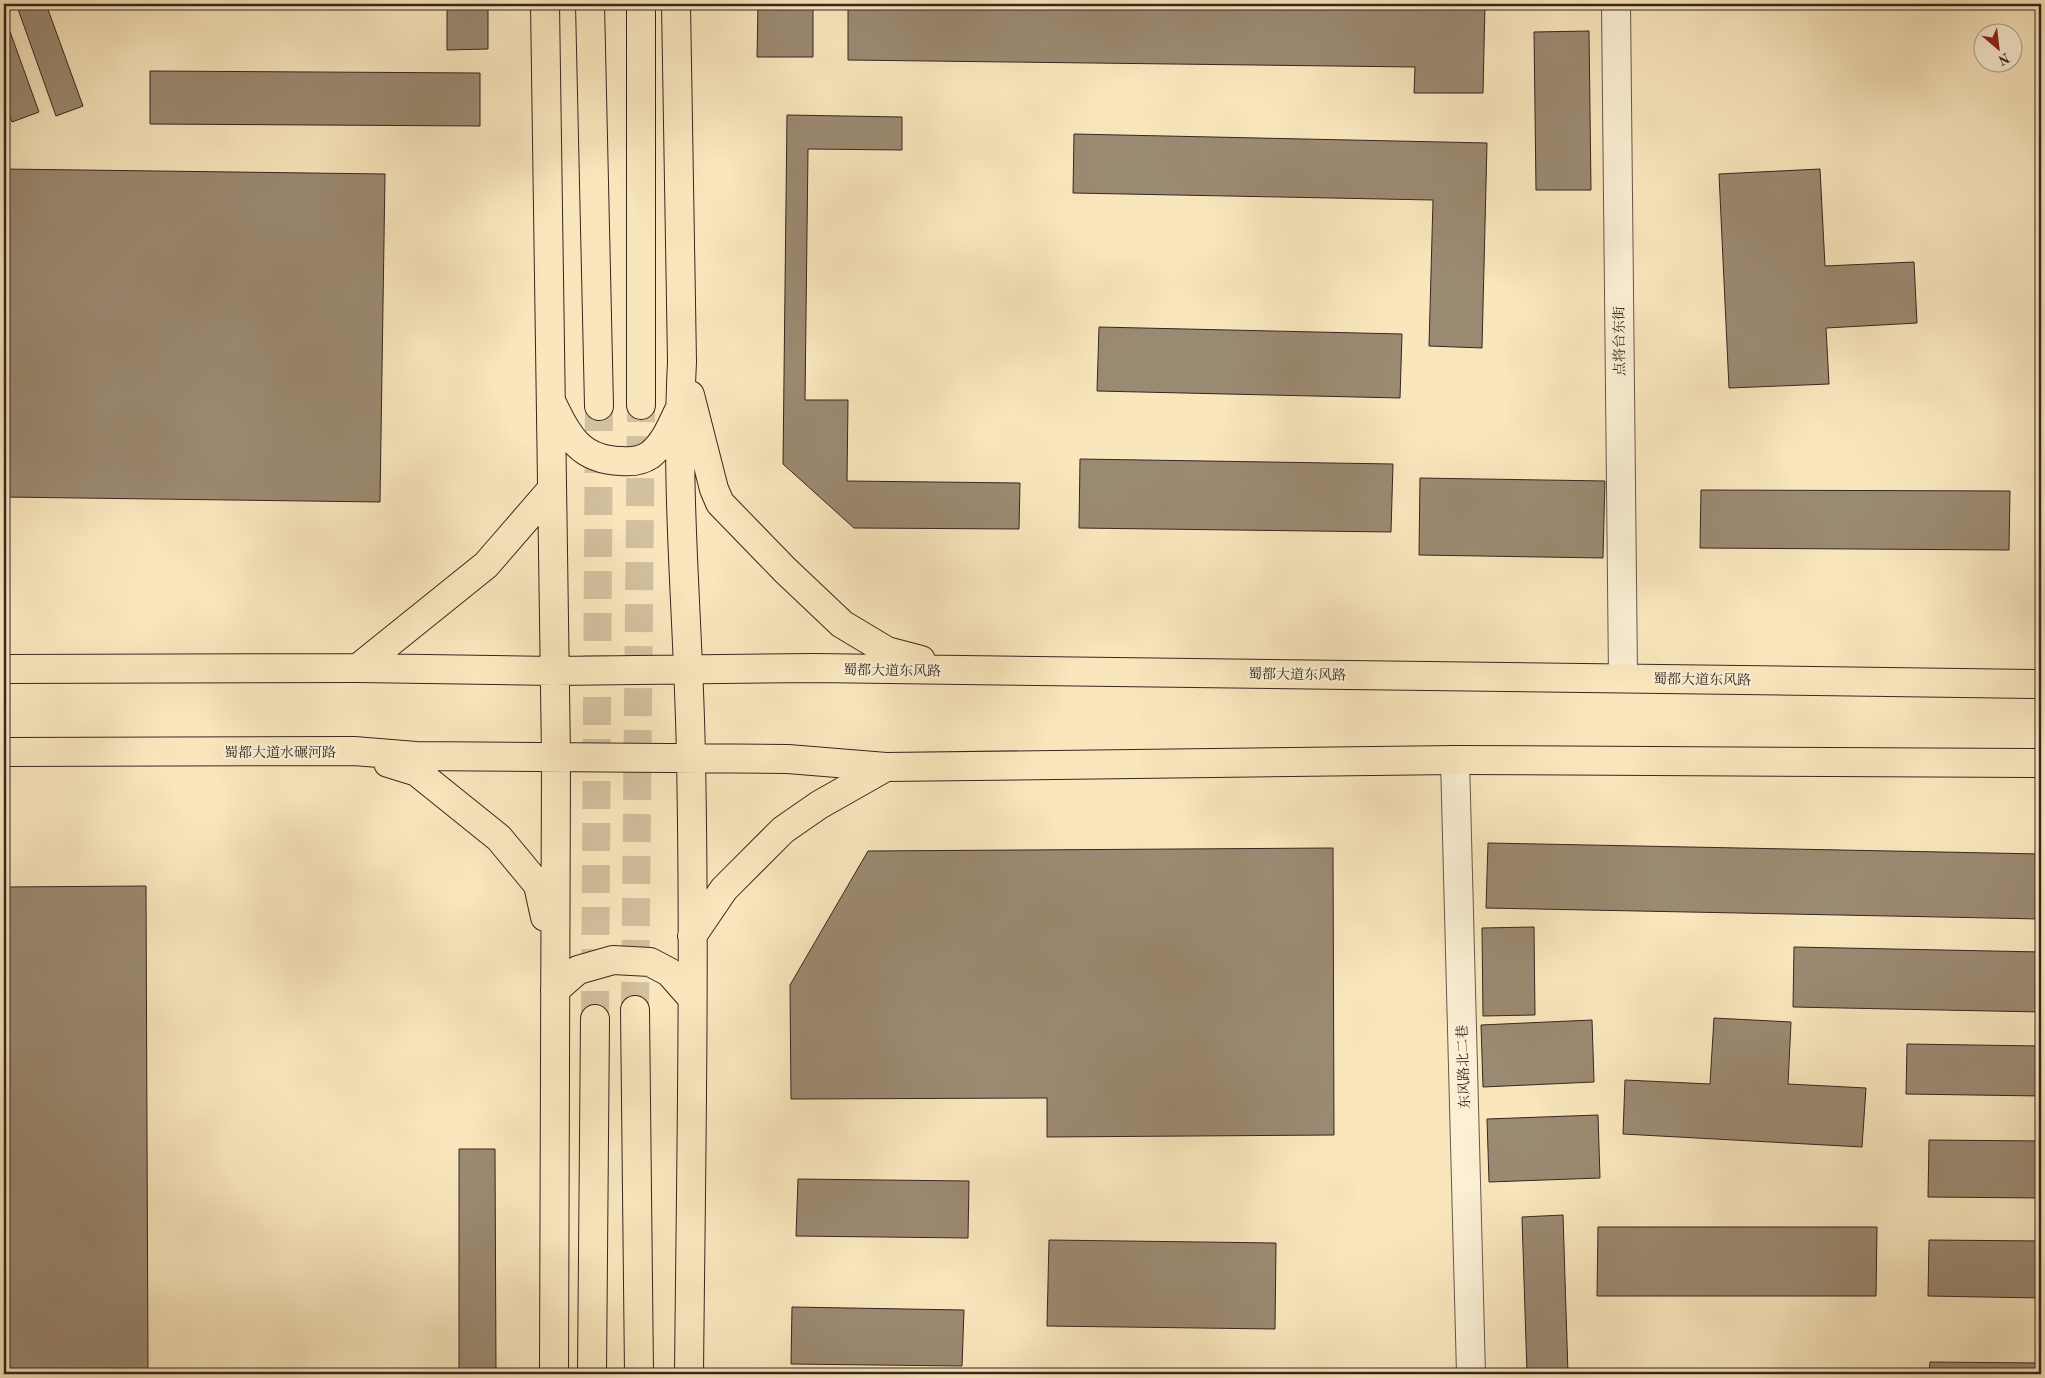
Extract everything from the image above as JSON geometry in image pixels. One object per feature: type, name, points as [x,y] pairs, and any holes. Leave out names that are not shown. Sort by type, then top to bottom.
[{"type":"main road","points":[[545,4],[556,757],[554,1374]]},
{"type":"main road","points":[[590,4],[599,406]]},
{"type":"main road","points":[[641,4],[641,406]]},
{"type":"main road","points":[[676,4],[682,362],[679,410],[682,566],[691,758],[692,998],[689,1374]]},
{"type":"main road","points":[[682,362],[714,489],[720,502],[785,570],[842,624],[887,651],[972,671]]},
{"type":"main road","points":[[551,400],[564,429],[576,445],[592,456],[614,461],[634,462],[650,455],[666,438],[679,410]]},
{"type":"main road","points":[[358,668],[486,565],[551,490]]},
{"type":"main road","points":[[4,668],[358,668],[554,671]]},
{"type":"main road","name":"蜀都大道东风路","points":[[554,671],[687,671],[814,668],[1623,677],[2041,684]]},
{"type":"main road","points":[[354,751],[418,772],[499,838],[538,885],[555,978]]},
{"type":"main road","name":"蜀都大道水碾河路","points":[[4,752],[354,751],[416,756],[556,757]]},
{"type":"main road","points":[[556,757],[788,759],[886,768],[1455,760],[2041,763]]},
{"type":"main road","points":[[692,936],[724,889],[783,830],[819,805],[886,768]]},
{"type":"main road","points":[[555,978],[613,960],[650,962],[669,972],[692,998]]},
{"type":"main road","points":[[634,1010],[639,1374]]},
{"type":"main road","points":[[592,1374],[595,1019]]},
{"type":"street","name":"点将台东街","points":[[1616,4],[1623,677]]},
{"type":"street","name":"东风路北二巷","points":[[1455,760],[1472,1374]]},
{"type":"building","points":[[33,4],[46,4],[83,106],[56,116],[18,9]]},
{"type":"building","points":[[447,4],[488,4],[488,49],[447,50]]},
{"type":"building","points":[[758,4],[813,4],[813,57],[757,57]]},
{"type":"building","points":[[848,4],[1485,4],[1483,93],[1414,93],[1415,67],[848,60]]},
{"type":"building","points":[[4,15],[39,112],[12,122],[4,98]]},
{"type":"building","points":[[1589,31],[1591,190],[1536,190],[1534,32]]},
{"type":"building","points":[[150,71],[480,73],[480,126],[150,124]]},
{"type":"building","points":[[787,115],[902,117],[902,150],[808,149],[805,400],[848,400],[847,481],[1020,483],[1019,529],[854,528],[783,464]]},
{"type":"building","points":[[1074,134],[1487,143],[1482,348],[1429,346],[1433,200],[1073,193]]},
{"type":"building","points":[[4,169],[385,174],[380,502],[4,497]]},
{"type":"building","points":[[1820,169],[1825,266],[1914,262],[1917,323],[1826,328],[1829,384],[1729,388],[1719,174]]},
{"type":"building","points":[[1099,327],[1402,334],[1400,398],[1097,391]]},
{"type":"building","points":[[1080,459],[1393,464],[1391,532],[1079,528]]},
{"type":"building","points":[[1420,478],[1605,481],[1603,558],[1419,555]]},
{"type":"building","points":[[1701,490],[2010,491],[2009,550],[1700,548]]},
{"type":"building","points":[[1488,843],[2041,854],[2041,919],[1486,908]]},
{"type":"building","points":[[1333,848],[1334,1135],[1047,1137],[1047,1098],[791,1099],[790,985],[868,851]]},
{"type":"building","points":[[146,886],[148,1374],[4,1374],[4,887]]},
{"type":"building","points":[[1534,927],[1535,1015],[1483,1016],[1482,928]]},
{"type":"building","points":[[1794,947],[2041,952],[2041,1012],[1793,1007]]},
{"type":"building","points":[[1714,1018],[1791,1022],[1788,1084],[1866,1088],[1862,1147],[1623,1134],[1625,1080],[1710,1084]]},
{"type":"building","points":[[1592,1020],[1594,1082],[1483,1087],[1481,1025]]},
{"type":"building","points":[[1907,1044],[2041,1046],[2041,1096],[1906,1094]]},
{"type":"building","points":[[1598,1115],[1600,1178],[1489,1182],[1487,1119]]},
{"type":"building","points":[[1929,1140],[2041,1141],[2041,1198],[1928,1197]]},
{"type":"building","points":[[459,1149],[495,1149],[496,1374],[459,1374]]},
{"type":"building","points":[[798,1179],[969,1181],[968,1238],[796,1236]]},
{"type":"building","points":[[1563,1215],[1568,1374],[1527,1374],[1522,1217]]},
{"type":"building","points":[[1598,1227],[1877,1227],[1876,1296],[1597,1296]]},
{"type":"building","points":[[1049,1240],[1276,1243],[1275,1329],[1047,1326]]},
{"type":"building","points":[[1929,1240],[2041,1241],[2041,1298],[1928,1296]]},
{"type":"building","points":[[792,1307],[964,1310],[962,1366],[791,1364]]},
{"type":"building","points":[[1930,1362],[2041,1363],[2041,1374],[1929,1374]]},
{"type":"building","points":[[1420,1369],[1420,1374],[1294,1374],[1294,1372]]},
{"type":"tunnel","points":[[635,1010],[641,405]]},
{"type":"tunnel","points":[[595,1019],[599,406]]}]
